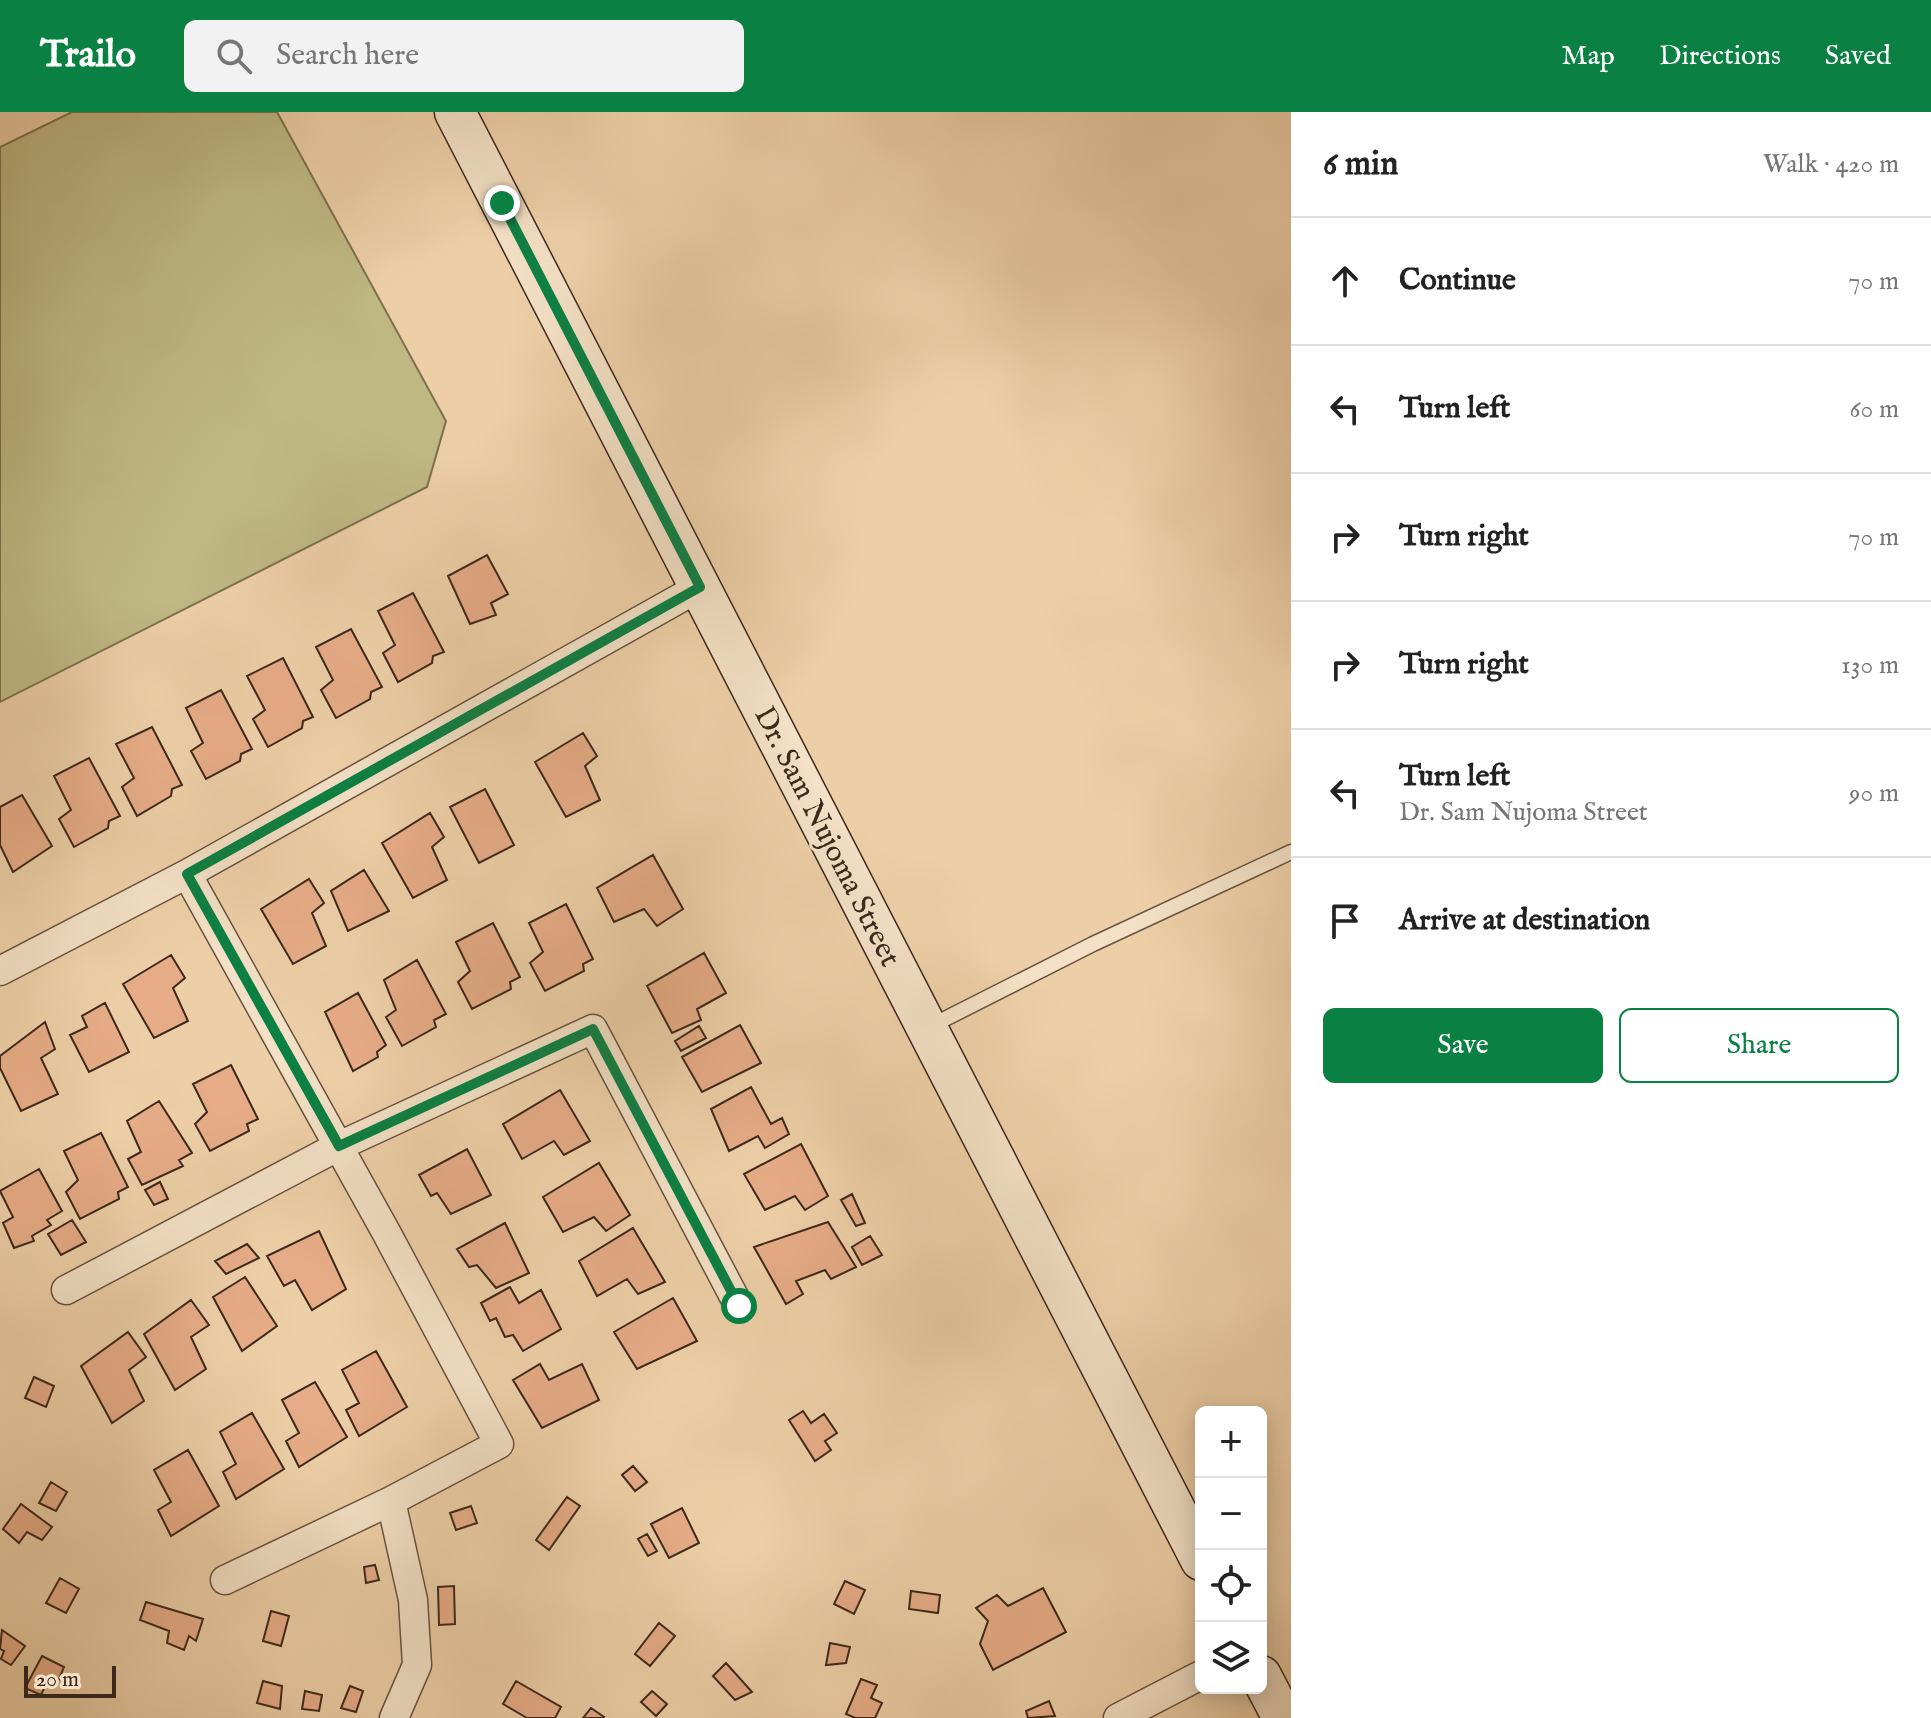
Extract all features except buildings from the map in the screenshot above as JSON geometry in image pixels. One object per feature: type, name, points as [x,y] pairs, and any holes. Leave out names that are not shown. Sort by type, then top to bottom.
[{"type":"street","name":"Dr. Sam Nujoma Street","points":[[455,112],[1196,1550]]},
{"type":"street","points":[[0,971],[187,874],[700,587]]},
{"type":"street","points":[[187,874],[339,1146],[499,1444],[391,1501],[225,1580]]},
{"type":"street","points":[[66,1290],[339,1146],[593,1029],[739,1306]]},
{"type":"street","points":[[391,1501],[413,1600],[417,1665],[394,1718]]},
{"type":"street","points":[[1118,1718],[1195,1678]]},
{"type":"street","points":[[1267,1687],[1283,1718]]},
{"type":"lane","points":[[927,1028],[1093,944],[1291,852]]},
{"type":"shaded area","points":[[72,112],[277,112],[446,421],[427,487],[0,702],[0,147]]},
{"type":"route","points":[[502,203],[700,587],[410,752],[187,874],[339,1146],[593,1029],[739,1306]]}]
